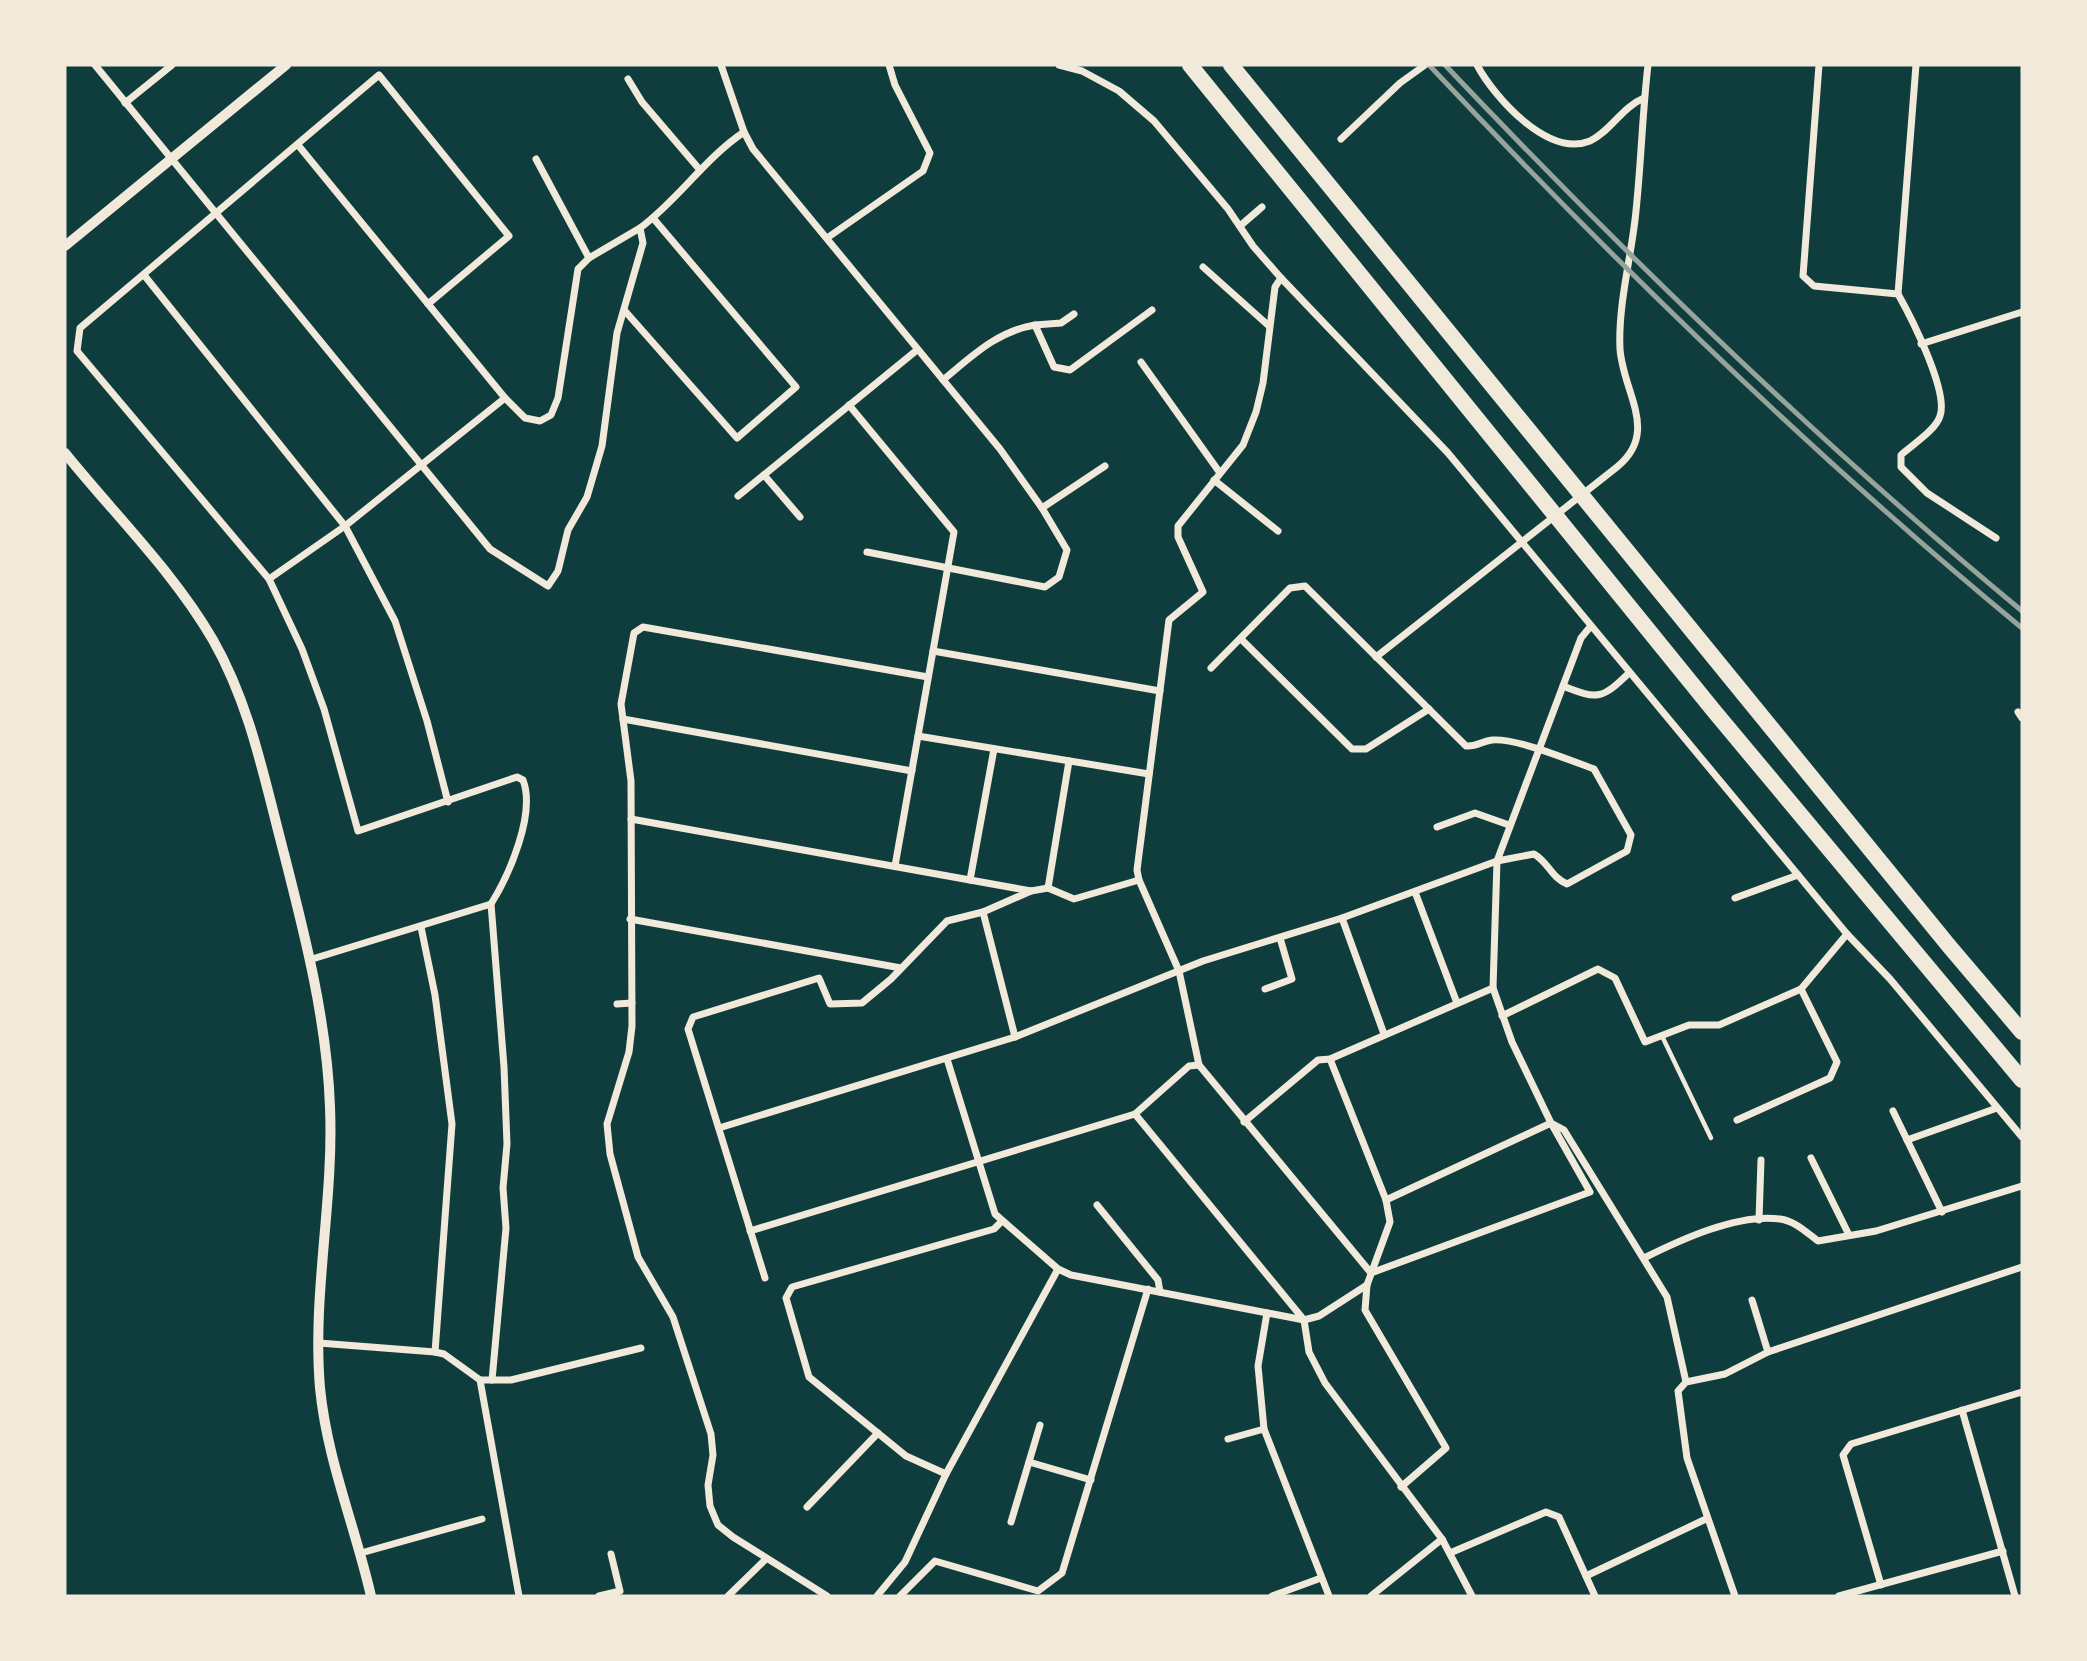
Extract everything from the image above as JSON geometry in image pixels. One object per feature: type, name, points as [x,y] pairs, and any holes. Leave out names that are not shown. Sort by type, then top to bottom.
[{"type":"highway","points":[[1190,65],[1714,711],[2022,1080]]},
{"type":"highway","points":[[1231,65],[2022,1032]]},
{"type":"street","points":[[94,65],[423,463],[490,549],[548,586],[558,571],[568,530],[587,497],[602,446],[617,333],[643,243],[640,228]]},
{"type":"street","points":[[125,103],[172,65]]},
{"type":"street","points":[[65,246],[286,65]]},
{"type":"street","points":[[721,65],[744,132],[753,149],[943,380],[1042,508],[1067,550],[1059,577],[1045,587],[947,570],[867,552]]},
{"type":"street","points":[[827,238],[923,171],[930,153],[895,85],[889,65]]},
{"type":"street","points":[[1059,65],[1082,71],[1119,91],[1154,121],[1281,278],[1448,453],[1847,934],[1890,979],[2022,1138]]},
{"type":"street","points":[[1341,139],[1400,83],[1425,65]]},
{"type":"street","points":[[1477,65],[1484,77],[1530,126],[1548,138],[1575,144],[1591,140],[1632,103],[1644,98]]},
{"type":"street","points":[[1376,657],[1524,544],[1630,457],[1639,441],[1634,403],[1622,360],[1623,305],[1635,217],[1648,65]]},
{"type":"street","points":[[1819,65],[1803,276],[1814,286],[1898,294]]},
{"type":"street","points":[[1916,65],[1898,294],[1921,344],[1943,403],[1940,420],[1902,455],[1901,467],[1927,493],[1996,538]]},
{"type":"street","points":[[428,304],[509,236],[379,75],[80,328],[77,351],[269,579],[302,649],[324,709],[358,831],[517,777],[523,780],[526,802],[518,843],[505,881],[491,904],[507,1144],[503,1188],[506,1228],[492,1380]]},
{"type":"street","points":[[628,79],[642,102],[700,170]]},
{"type":"street","points":[[298,145],[505,398],[525,418],[540,421],[551,415],[558,398],[578,269],[589,258],[653,218],[700,170],[744,132]]},
{"type":"street","points":[[536,159],[589,258]]},
{"type":"street","points":[[1240,226],[1262,207]]},
{"type":"street","points":[[625,311],[737,438],[796,387],[653,218]]},
{"type":"street","points":[[1203,267],[1269,326]]},
{"type":"street","points":[[144,275],[345,526],[395,621],[428,721],[448,802]]},
{"type":"street","points":[[1281,278],[1275,287],[1256,412],[1243,445],[1178,526],[1178,537],[1203,592],[1169,620],[1137,870],[1179,971],[1199,1065],[1371,1273]]},
{"type":"street","points":[[1035,325],[1054,367],[1070,370],[1152,310]]},
{"type":"street","points":[[1921,344],[2022,312]]},
{"type":"street","points":[[943,380],[987,343],[1019,327],[1061,323],[1074,314]]},
{"type":"street","points":[[738,496],[916,350]]},
{"type":"street","points":[[1141,362],[1220,473]]},
{"type":"street","points":[[269,579],[345,526],[505,398]]},
{"type":"street","points":[[849,405],[954,532],[895,866]]},
{"type":"street","points":[[65,453],[192,607],[230,674],[247,712],[259,755],[309,960],[330,1107],[318,1343],[326,1433],[371,1596]]},
{"type":"street","points":[[1042,508],[1105,466]]},
{"type":"street","points":[[764,475],[800,517]]},
{"type":"street","points":[[1213,480],[1278,531]]},
{"type":"street","points":[[719,1128],[1015,1037],[1179,971],[1342,918],[1497,861],[1534,853],[1545,860],[1555,878],[1567,884],[1627,851],[1631,835],[1594,769],[1539,750],[1493,740],[1466,746],[1305,586],[1290,588],[1211,668]]},
{"type":"street","points":[[827,1596],[765,1559],[718,1525],[710,1506],[708,1485],[713,1455],[711,1434],[673,1317],[638,1257],[610,1154],[607,1124],[629,1052],[632,1003],[631,781],[621,704],[634,633],[643,627],[928,677]]},
{"type":"street","points":[[1371,1273],[1590,1192],[1551,1123],[1502,1016],[1493,988],[1497,861],[1580,638],[1590,627]]},
{"type":"street","points":[[1241,639],[1352,749],[1366,749],[1429,709]]},
{"type":"street","points":[[933,651],[1160,691]]},
{"type":"street","points":[[1563,686],[1591,697],[1608,693],[1629,673]]},
{"type":"street","points":[[622,719],[912,771]]},
{"type":"street","points":[[918,736],[1149,774]]},
{"type":"street","points":[[970,880],[995,749]]},
{"type":"street","points":[[1048,888],[1069,761]]},
{"type":"street","points":[[1437,827],[1475,813],[1509,825]]},
{"type":"street","points":[[631,819],[1031,891]]},
{"type":"street","points":[[1735,898],[1798,875]]},
{"type":"street","points":[[765,1278],[688,1029],[693,1017],[819,978],[830,1004],[862,1003],[947,921],[983,912],[1031,891],[1048,888],[1074,898],[1139,880]]},
{"type":"street","points":[[1415,892],[1457,1003]]},
{"type":"street","points":[[309,960],[491,904]]},
{"type":"street","points":[[983,912],[1015,1037]]},
{"type":"street","points":[[1342,918],[1384,1034]]},
{"type":"street","points":[[630,919],[901,968]]},
{"type":"street","points":[[421,926],[435,995],[452,1124],[435,1352]]},
{"type":"street","points":[[1502,1016],[1598,968],[1615,978],[1645,1042],[1689,1025],[1718,1025],[1801,989],[1847,934]]},
{"type":"street","points":[[1265,989],[1292,979],[1280,938]]},
{"type":"street","points":[[1244,1122],[1318,1060],[1331,1059],[1493,988]]},
{"type":"street","points":[[1737,1120],[1830,1078],[1837,1062],[1801,989]]},
{"type":"street","points":[[617,1004],[632,1003]]},
{"type":"street","points":[[947,1059],[995,1214],[1058,1269],[1071,1275],[1304,1320],[1319,1316],[1367,1285]]},
{"type":"street","points":[[1331,1059],[1386,1200],[1390,1222],[1367,1285],[1365,1310],[1446,1448],[1401,1487]]},
{"type":"street","points":[[750,1231],[1135,1114],[1189,1066],[1199,1065]]},
{"type":"street","points":[[1907,1140],[1997,1108]]},
{"type":"street","points":[[1893,1111],[1942,1212]]},
{"type":"street","points":[[1135,1114],[1304,1320],[1309,1352],[1325,1383],[1441,1539],[1472,1596]]},
{"type":"street","points":[[1386,1200],[1551,1123]]},
{"type":"street","points":[[1551,1123],[1564,1130],[1667,1297],[1686,1382]]},
{"type":"street","points":[[1811,1158],[1849,1235]]},
{"type":"street","points":[[1759,1220],[1761,1160]]},
{"type":"street","points":[[1644,1258],[1683,1238],[1759,1220],[1781,1219],[1800,1226],[1818,1241],[1942,1212],[2022,1186]]},
{"type":"street","points":[[1097,1205],[1158,1280],[1160,1292]]},
{"type":"street","points":[[946,1474],[906,1456],[809,1377],[786,1298],[792,1287],[994,1229],[1002,1221]]},
{"type":"street","points":[[1735,1596],[1687,1458],[1678,1391],[1686,1382],[1725,1374],[1768,1352],[2022,1266]]},
{"type":"street","points":[[877,1596],[905,1562],[946,1474],[1058,1269]]},
{"type":"street","points":[[1029,1596],[1062,1573],[1149,1289]]},
{"type":"street","points":[[1752,1300],[1768,1352]]},
{"type":"street","points":[[1267,1313],[1258,1366],[1264,1429],[1329,1596]]},
{"type":"street","points":[[318,1343],[435,1352],[480,1380],[511,1380],[641,1348]]},
{"type":"street","points":[[480,1380],[519,1596]]},
{"type":"street","points":[[1881,1585],[1843,1455],[1851,1444],[2022,1392]]},
{"type":"street","points":[[1962,1410],[2015,1596]]},
{"type":"street","points":[[1011,1522],[1040,1424]]},
{"type":"street","points":[[1228,1439],[1264,1429]]},
{"type":"street","points":[[807,1507],[878,1433]]},
{"type":"street","points":[[1029,1462],[1091,1480]]},
{"type":"street","points":[[1450,1553],[1546,1512],[1559,1517],[1595,1596]]},
{"type":"street","points":[[1586,1576],[1706,1518]]},
{"type":"street","points":[[361,1553],[482,1519]]},
{"type":"street","points":[[1371,1596],[1441,1539]]},
{"type":"street","points":[[1839,1596],[2003,1551]]},
{"type":"street","points":[[598,1596],[620,1591],[611,1554]]},
{"type":"street","points":[[729,1596],[765,1559]]},
{"type":"street","points":[[900,1596],[936,1562],[1038,1591]]},
{"type":"street","points":[[1272,1596],[1321,1578]]},
{"type":"lane","points":[[1662,1036],[1711,1138]]},
{"type":"railway","points":[[1429,65],[1499,139],[1716,356],[1867,495],[2022,628]]},
{"type":"railway","points":[[1445,65],[1583,208],[1725,347],[1871,481],[2022,611]]}]
